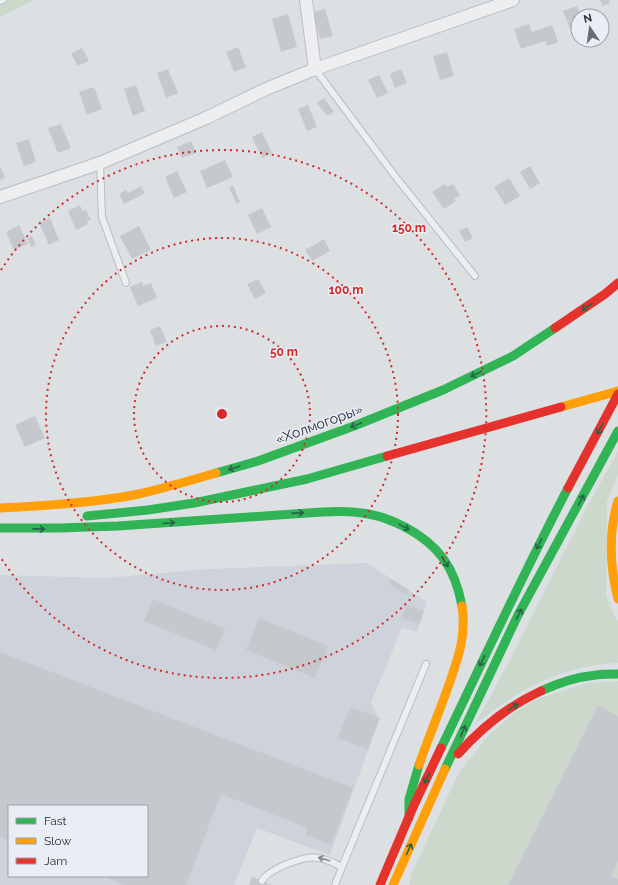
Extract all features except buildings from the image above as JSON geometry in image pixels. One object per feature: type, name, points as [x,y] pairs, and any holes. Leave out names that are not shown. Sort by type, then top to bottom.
[{"type":"main road","name":"«Холмогоры»","points":[[0,508],[96,501],[170,487],[258,461],[354,426],[443,390],[513,356],[599,298],[618,283]]},
{"type":"main road","points":[[80,516],[148,510],[194,503],[247,492],[307,478],[618,391]]},
{"type":"main road","points":[[380,885],[408,818],[510,603],[618,394]]},
{"type":"main road","points":[[393,885],[400,875],[444,772],[518,615],[618,431]]},
{"type":"main road","points":[[618,501],[610,554],[618,599]]},
{"type":"main road","points":[[0,528],[62,529],[157,524],[330,511],[351,511],[374,515],[390,520],[430,543],[442,556],[450,568],[461,600],[463,634],[460,653],[423,752],[409,798],[408,818]]},
{"type":"main road","points":[[0,520],[22,519]]},
{"type":"main road","points":[[444,772],[467,743],[496,718],[519,702],[534,694],[576,678],[618,674]]},
{"type":"street","points":[[306,0],[315,69]]},
{"type":"street","points":[[0,197],[100,163],[206,118],[266,89],[315,69],[513,0]]},
{"type":"lane","points":[[315,69],[395,176],[475,276]]},
{"type":"lane","points":[[100,163],[102,217],[126,283]]},
{"type":"lane","points":[[335,885],[426,664]]},
{"type":"lane","points":[[382,862],[397,847]]},
{"type":"lane","points":[[262,881],[266,876],[282,866],[303,859],[317,858],[330,861],[342,867]]},
{"type":"shaded area","points":[[0,0],[34,0],[0,17]]},
{"type":"shaded area","points":[[618,451],[618,475],[607,501],[606,595],[618,621],[618,663],[592,666],[566,672],[541,682],[512,697],[475,724],[511,658],[588,505]]},
{"type":"shaded area","points":[[367,563],[427,602],[417,632],[402,628],[371,702],[379,720],[330,855],[257,828],[234,885],[0,885],[0,575],[107,578],[207,569]]},
{"type":"shaded area","points":[[618,681],[618,885],[409,885],[412,873],[459,772],[489,735],[515,712],[540,698],[588,683]]},
{"type":"traffic: fast","points":[[216,473],[258,461],[354,426],[443,390],[513,356],[555,328]]},
{"type":"traffic: fast","points":[[445,769],[518,615],[618,431]]},
{"type":"traffic: fast","points":[[87,516],[148,510],[194,503],[307,479],[387,456]]},
{"type":"traffic: fast","points":[[441,748],[519,585],[568,488]]},
{"type":"traffic: fast","points":[[0,528],[118,526],[328,512],[367,514],[385,518],[405,527],[417,534],[436,550],[450,569],[459,592],[462,606]]},
{"type":"traffic: fast","points":[[541,691],[582,677],[601,674],[618,674]]},
{"type":"traffic: fast","points":[[409,818],[409,799],[419,765]]},
{"type":"traffic: slow","points":[[561,407],[618,391]]},
{"type":"traffic: slow","points":[[0,508],[67,504],[117,498],[155,490],[216,473]]},
{"type":"traffic: slow","points":[[618,501],[611,538],[613,575],[618,599]]},
{"type":"traffic: slow","points":[[419,765],[447,690],[460,649],[463,628],[462,606]]},
{"type":"traffic: slow","points":[[393,885],[445,769]]},
{"type":"traffic: jam","points":[[555,328],[605,294],[618,283]]},
{"type":"traffic: jam","points":[[568,488],[618,394]]},
{"type":"traffic: jam","points":[[387,456],[561,407]]},
{"type":"traffic: jam","points":[[458,754],[476,735],[496,718],[517,703],[541,691]]},
{"type":"traffic: jam","points":[[380,885],[414,805],[441,748]]}]
